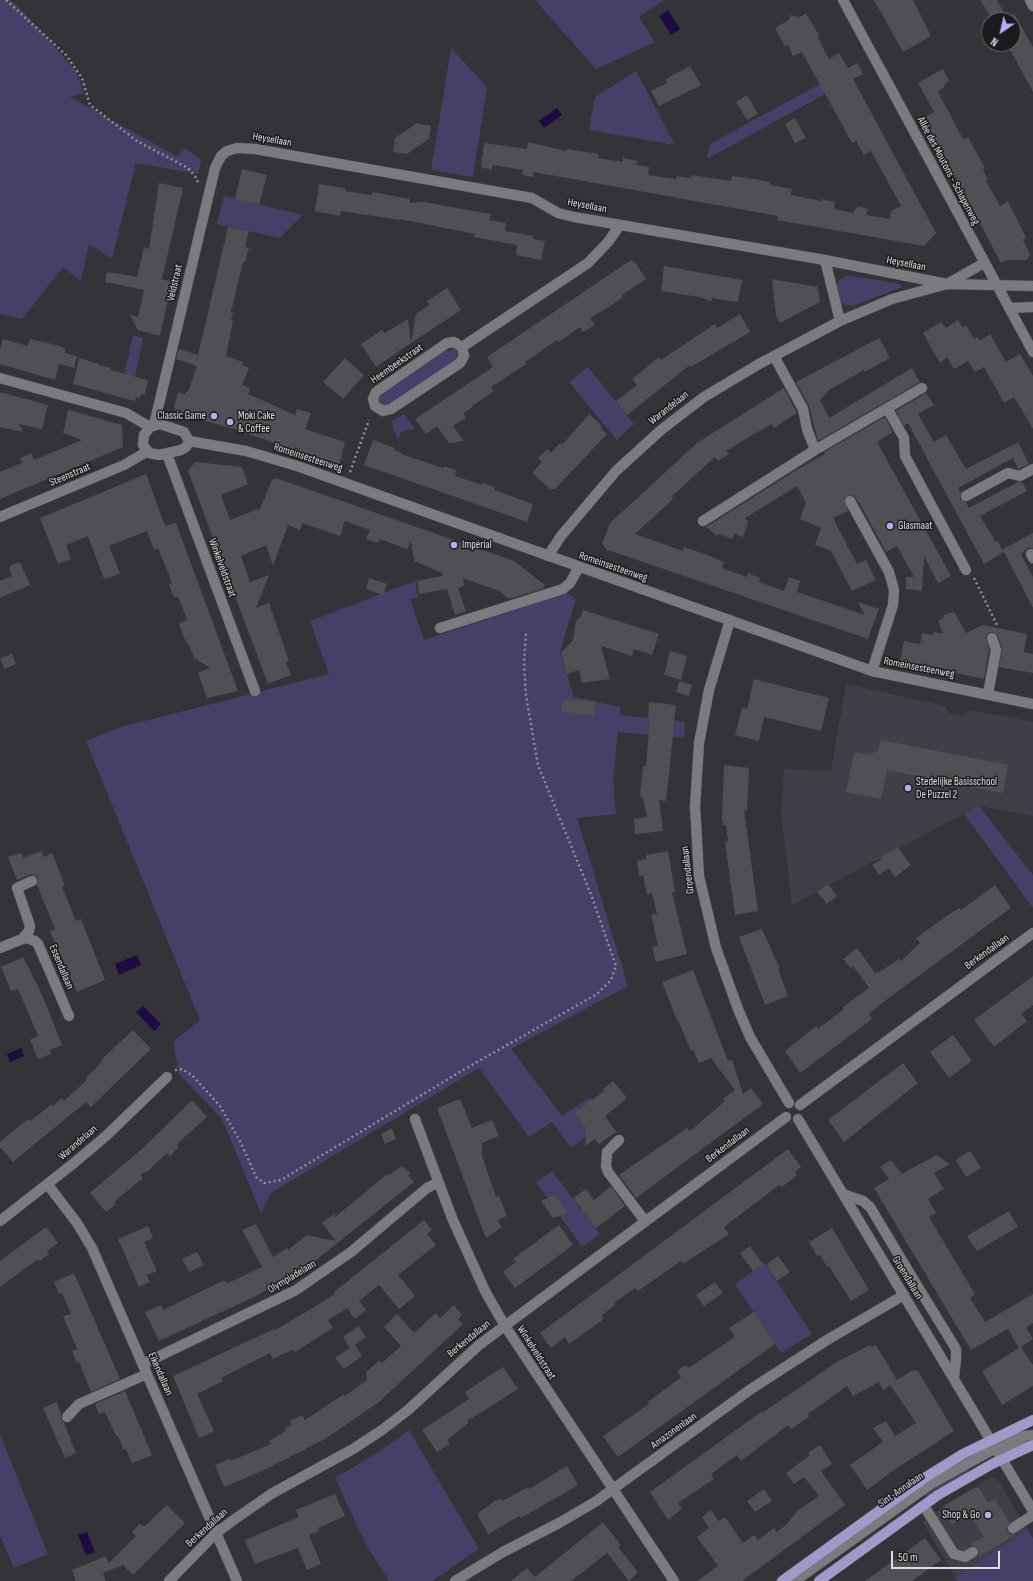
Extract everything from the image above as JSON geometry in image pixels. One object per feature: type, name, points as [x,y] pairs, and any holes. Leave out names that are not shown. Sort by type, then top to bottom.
[{"type":"main road","name":"Sint-Annalaan","points":[[782,1581],[926,1477],[991,1439],[1033,1420]]},
{"type":"main road","points":[[819,1581],[938,1496],[1033,1442]]},
{"type":"street","name":"Allée des Moutons - Schapenweg","points":[[843,0],[1033,352]]},
{"type":"street","points":[[1030,0],[1033,6]]},
{"type":"street","name":"Heysellaan","points":[[227,151],[244,147],[532,198],[564,215],[825,260],[947,284]]},
{"type":"street","name":"Veldstraat","points":[[152,426],[215,168],[221,156],[227,151]]},
{"type":"street","points":[[462,347],[588,263],[608,242],[620,225]]},
{"type":"street","points":[[825,260],[840,321]]},
{"type":"street","name":"Warandelaan","points":[[548,556],[555,544],[597,492],[637,451],[692,405],[774,356],[840,321],[892,299],[947,284],[984,263]]},
{"type":"street","name":"Warandelaan","points":[[947,284],[1033,286]]},
{"type":"street","points":[[1009,308],[1033,307]]},
{"type":"street","name":"Heembeekstraat","points":[[451,342],[458,343],[462,347],[464,356],[460,363],[391,409],[383,411],[375,406],[373,399],[376,392],[451,342]]},
{"type":"street","points":[[774,356],[803,409],[807,429],[815,450]]},
{"type":"street","points":[[0,378],[126,413],[152,426]]},
{"type":"street","points":[[703,521],[815,450],[922,388]]},
{"type":"street","points":[[887,408],[904,438],[905,456],[966,570]]},
{"type":"street","points":[[160,424],[184,432],[189,441],[184,449],[159,456],[148,451],[143,445],[144,435],[152,426],[160,424]]},
{"type":"street","name":"Romeinsesteenweg","points":[[189,441],[246,451],[277,460],[872,671],[1033,704]]},
{"type":"street","name":"Steenstraat","points":[[0,517],[124,465],[148,451]]},
{"type":"street","name":"Winkelveldstraat","points":[[167,454],[255,690]]},
{"type":"street","points":[[966,496],[1008,473],[1020,476],[1033,469]]},
{"type":"street","points":[[850,501],[889,572],[894,590],[893,605],[872,671]]},
{"type":"street","points":[[440,628],[563,588],[570,583],[579,567]]},
{"type":"street","name":"Groendallaan","points":[[730,620],[709,690],[699,751],[695,806],[699,876],[716,948],[738,1009],[750,1037],[788,1104]]},
{"type":"street","points":[[988,694],[996,650],[992,638]]},
{"type":"street","points":[[0,948],[26,936],[30,926],[17,888],[32,881]]},
{"type":"street","name":"Berkendallaan","points":[[800,1105],[1033,933]]},
{"type":"street","name":"Essendallaan","points":[[22,939],[31,939],[38,944],[69,1016]]},
{"type":"street","name":"Warandelaan","points":[[0,1221],[48,1185],[106,1136],[167,1077]]},
{"type":"street","points":[[795,1102],[800,1105],[803,1114],[798,1119],[793,1120],[786,1117],[784,1110],[788,1104],[795,1102]]},
{"type":"street","name":"Berkendallaan","points":[[169,1581],[216,1533],[271,1494],[378,1434],[408,1410],[466,1355],[786,1117]]},
{"type":"street","name":"Winkelveldstraat","points":[[415,1119],[438,1183],[468,1256],[504,1326],[674,1581]]},
{"type":"street","name":"Groendallaan","points":[[798,1119],[1033,1511]]},
{"type":"street","points":[[619,1140],[607,1152],[606,1166],[608,1172],[645,1221]]},
{"type":"street","name":"Olympiadelaan","points":[[67,1417],[79,1404],[296,1290],[351,1252],[427,1188],[438,1183]]},
{"type":"street","name":"Eikendallaan","points":[[48,1185],[77,1223],[89,1242],[237,1581]]},
{"type":"street","points":[[843,1194],[863,1201],[870,1207],[956,1349],[954,1377]]},
{"type":"street","name":"Amazonenlaan","points":[[456,1581],[503,1552],[559,1523],[613,1491],[751,1389],[902,1292],[915,1282]]},
{"type":"street","name":"Sint-Annalaan","points":[[991,1439],[1033,1442]]},
{"type":"street","name":"Sint-Annalaan","points":[[795,1581],[931,1484],[996,1448],[1033,1442]]},
{"type":"street","points":[[924,1506],[954,1554],[965,1557],[973,1552]]},
{"type":"street","points":[[1013,1528],[1033,1515]]},
{"type":"path","points":[[6,0],[66,55],[82,78],[90,105],[136,141],[188,168],[197,179],[198,186]]},
{"type":"path","points":[[350,474],[369,420]]},
{"type":"path","points":[[966,570],[972,572],[1000,632],[992,638]]},
{"type":"path","points":[[167,1077],[177,1069],[182,1069],[192,1075],[220,1106],[241,1143],[256,1178],[264,1183],[281,1180],[463,1070],[597,994],[611,980],[616,966],[592,897],[538,765],[526,696],[524,663],[526,633]]},
{"type":"shaded area","points":[[0,0],[10,0],[21,9],[76,71],[84,93],[70,97],[178,157],[185,148],[201,160],[198,174],[136,163],[112,259],[89,244],[81,281],[63,267],[22,319],[0,314]]},
{"type":"shaded area","points":[[535,0],[664,0],[639,17],[655,42],[596,69]]},
{"type":"shaded area","points":[[668,10],[680,29],[671,35],[659,16]]},
{"type":"shaded area","points":[[451,48],[487,87],[473,177],[431,170]]},
{"type":"shaded area","points":[[636,71],[674,143],[669,144],[589,130],[595,97]]},
{"type":"shaded area","points":[[820,84],[825,94],[707,159],[710,144]]},
{"type":"shaded area","points":[[557,108],[562,115],[544,128],[539,121]]},
{"type":"shaded area","points":[[224,196],[303,215],[280,238],[217,224]]},
{"type":"shaded area","points":[[848,275],[900,284],[902,287],[853,306],[844,305],[839,300],[836,287],[840,279]]},
{"type":"shaded area","points":[[133,335],[143,338],[130,400],[119,397]]},
{"type":"shaded area","points":[[455,349],[458,353],[457,359],[389,405],[381,405],[379,400],[382,394],[445,351]]},
{"type":"shaded area","points":[[588,367],[634,424],[617,440],[569,382]]},
{"type":"shaded area","points":[[404,414],[415,429],[401,432],[398,440],[391,422]]},
{"type":"shaded area","points":[[415,581],[418,597],[410,599],[424,640],[567,593],[576,599],[560,652],[574,697],[620,707],[620,715],[685,722],[684,738],[618,732],[613,780],[616,814],[577,818],[628,986],[511,1049],[562,1116],[590,1097],[608,1120],[571,1148],[552,1122],[529,1137],[479,1068],[271,1193],[261,1213],[222,1119],[179,1074],[173,1042],[200,1020],[86,741],[121,727],[329,674],[310,621]]},
{"type":"shaded area","name":"Stedelijke Basisschool De Puzzel 2","points":[[846,684],[945,706],[950,713],[963,716],[970,710],[1033,722],[1033,816],[979,806],[829,885],[828,884],[817,892],[792,905],[781,815],[784,769],[831,771]]},
{"type":"shaded area","points":[[979,806],[1033,875],[1033,908],[964,814]]},
{"type":"shaded area","points":[[137,955],[141,965],[119,975],[115,964]]},
{"type":"shaded area","points":[[143,1006],[161,1024],[154,1031],[136,1012]]},
{"type":"shaded area","points":[[21,1048],[24,1056],[10,1062],[7,1054]]},
{"type":"shaded area","points":[[552,1171],[600,1234],[582,1247],[536,1182]]},
{"type":"shaded area","points":[[764,1263],[812,1334],[781,1353],[735,1284]]},
{"type":"shaded area","points":[[409,1430],[479,1549],[432,1581],[389,1581],[366,1545],[335,1478],[382,1450]]},
{"type":"shaded area","points":[[0,1434],[48,1554],[14,1568],[0,1536]]},
{"type":"shaded area","points":[[967,1467],[969,1472],[927,1499],[923,1494]]},
{"type":"shaded area","points":[[991,1477],[998,1480],[1027,1529],[955,1577],[922,1521]]},
{"type":"shaded area","points":[[1027,1529],[1033,1538],[1033,1581],[958,1581],[955,1577]]},
{"type":"shaded area","points":[[87,1532],[95,1552],[86,1555],[78,1535]]},
{"type":"building","points":[[874,0],[913,0],[931,36],[903,52]]},
{"type":"building","points":[[980,0],[997,0],[1004,12],[988,12]]},
{"type":"building","points":[[806,14],[819,35],[818,38],[829,59],[839,53],[848,68],[857,63],[863,74],[853,79],[936,233],[924,246],[777,220],[778,216],[533,172],[533,177],[522,175],[523,170],[493,165],[492,170],[481,167],[484,143],[527,149],[528,142],[566,151],[567,149],[599,154],[598,158],[623,162],[623,158],[637,161],[636,165],[649,167],[648,175],[676,179],[677,176],[691,178],[691,175],[731,181],[732,176],[766,181],[770,183],[770,185],[792,189],[791,195],[821,201],[821,199],[835,202],[834,209],[853,213],[857,207],[861,207],[868,209],[866,215],[890,219],[891,211],[901,206],[871,151],[864,155],[856,141],[852,143],[802,52],[793,56],[788,45],[785,46],[775,28],[789,20],[790,15],[799,17]]},
{"type":"building","points":[[1021,26],[1033,47],[1033,92],[1011,52],[1021,52]]},
{"type":"building","points":[[690,66],[701,85],[659,106],[651,91],[667,83],[666,79]]},
{"type":"building","points":[[943,69],[949,81],[944,84],[945,86],[938,92],[963,139],[968,137],[985,168],[983,170],[988,180],[986,181],[1000,206],[1008,201],[1026,238],[1023,240],[1030,254],[1027,260],[1006,260],[1001,263],[924,118],[934,112],[918,83]]},
{"type":"building","points":[[747,95],[758,114],[747,120],[736,102]]},
{"type":"building","points":[[795,118],[806,138],[795,143],[785,124]]},
{"type":"building","points":[[417,123],[431,126],[429,139],[407,154],[393,152],[395,138]]},
{"type":"building","points":[[242,169],[267,175],[259,204],[235,199]]},
{"type":"building","points":[[159,183],[183,188],[162,279],[172,282],[160,336],[138,330],[130,315],[138,317],[144,290],[105,282],[107,272],[137,277],[144,247],[149,249]]},
{"type":"building","points":[[319,184],[345,188],[345,191],[372,195],[372,192],[410,199],[410,203],[423,202],[491,214],[489,220],[506,223],[505,231],[533,236],[533,239],[545,241],[541,260],[516,255],[517,245],[474,237],[475,234],[400,219],[341,211],[340,216],[315,211]]},
{"type":"building","points":[[228,227],[249,231],[245,247],[249,248],[245,262],[243,262],[231,312],[233,313],[231,320],[233,320],[226,356],[243,362],[242,365],[249,368],[242,385],[250,388],[248,394],[295,415],[297,409],[311,413],[305,429],[345,442],[339,465],[234,429],[177,413],[174,407],[178,392],[185,394],[186,391],[188,392],[197,366],[176,359],[179,349],[198,355]]},
{"type":"building","points":[[631,260],[632,262],[634,261],[646,279],[622,295],[623,297],[612,305],[590,318],[595,325],[583,332],[580,327],[559,342],[557,340],[525,362],[526,364],[491,387],[494,391],[472,406],[473,407],[464,413],[465,418],[453,426],[464,441],[449,443],[437,426],[426,434],[415,419],[493,367],[487,357]]},
{"type":"building","points":[[664,266],[742,280],[738,302],[712,298],[711,301],[699,297],[661,291]]},
{"type":"building","points":[[772,279],[818,287],[820,302],[780,323],[776,316]]},
{"type":"building","points":[[447,288],[461,310],[411,343],[416,314],[429,305],[427,301]]},
{"type":"building","points":[[740,314],[750,332],[691,367],[690,365],[627,415],[616,401],[637,385],[632,379],[659,357],[661,360],[715,324],[717,328]]},
{"type":"building","points":[[408,319],[411,343],[376,367],[361,344],[382,330],[385,333]]},
{"type":"building","points":[[958,320],[963,328],[966,325],[974,339],[977,337],[980,341],[990,334],[1006,362],[1020,354],[1033,376],[1033,429],[1014,397],[1004,403],[984,367],[975,372],[968,361],[954,369],[947,357],[940,363],[923,333],[941,322],[946,328]]},
{"type":"building","points":[[879,338],[890,358],[864,372],[864,370],[829,390],[820,400],[829,418],[912,368],[920,382],[818,441],[809,406],[796,382]]},
{"type":"building","points":[[3,339],[28,346],[30,339],[60,346],[65,349],[65,353],[77,356],[74,368],[59,364],[55,380],[0,364],[0,349]]},
{"type":"building","points":[[79,358],[111,368],[110,370],[148,380],[145,395],[141,394],[140,398],[136,397],[135,401],[73,384]]},
{"type":"building","points":[[345,358],[364,375],[343,399],[323,382]]},
{"type":"building","points":[[784,388],[797,413],[774,428],[772,424],[749,437],[726,451],[729,454],[718,461],[715,457],[672,496],[673,498],[670,502],[635,534],[683,551],[684,547],[710,556],[724,562],[722,568],[747,577],[748,573],[760,578],[759,582],[784,591],[789,577],[800,581],[797,592],[865,615],[858,602],[879,609],[868,639],[607,550],[602,544],[610,523],[697,443]]},
{"type":"building","points":[[0,392],[48,405],[42,429],[19,424],[23,432],[0,427]]},
{"type":"building","points":[[926,393],[934,405],[918,414],[934,442],[946,435],[966,469],[1018,442],[1029,464],[1018,469],[1013,458],[958,488],[961,492],[960,499],[966,502],[969,508],[1018,482],[1022,482],[1027,491],[980,516],[996,542],[998,541],[1002,550],[1033,533],[1033,548],[1028,548],[1021,554],[1033,577],[1033,608],[1004,552],[984,564],[908,423],[904,426],[896,411]]},
{"type":"building","points":[[68,410],[122,425],[123,447],[0,499],[0,472],[22,463],[20,458],[31,453],[34,460],[82,440],[63,433]]},
{"type":"building","points":[[589,414],[602,426],[600,428],[607,434],[555,489],[550,489],[532,473],[542,462],[538,458],[547,449],[551,453],[560,443],[562,445]]},
{"type":"building","points":[[885,417],[893,432],[877,442],[951,576],[938,583],[924,556],[922,591],[906,589],[906,577],[914,577],[897,546],[886,552],[860,504],[854,496],[851,495],[847,496],[844,500],[848,511],[833,518],[857,564],[866,560],[876,580],[852,591],[831,551],[815,545],[821,528],[800,519],[806,503],[797,486],[745,518],[748,522],[743,537],[734,534],[732,539],[719,534],[717,536],[706,527],[798,469],[825,454],[824,452]]},
{"type":"building","points":[[373,440],[395,448],[394,450],[402,453],[401,454],[443,468],[444,466],[456,470],[455,476],[482,485],[482,483],[495,487],[494,490],[533,504],[527,522],[364,465]]},
{"type":"building","points":[[195,462],[242,467],[248,484],[221,495],[230,520],[258,509],[259,511],[272,480],[276,478],[514,561],[545,585],[542,589],[509,599],[499,591],[463,578],[464,586],[458,588],[466,611],[455,615],[447,589],[419,594],[417,581],[443,576],[442,573],[414,561],[411,541],[407,549],[380,539],[378,543],[366,539],[370,530],[345,521],[340,536],[302,523],[300,530],[288,525],[273,566],[266,545],[241,556],[250,582],[269,575],[256,608],[269,603],[289,661],[286,662],[291,675],[268,684],[188,471]]},
{"type":"building","points":[[146,474],[165,526],[176,523],[238,691],[207,698],[198,673],[210,668],[194,658],[189,645],[185,640],[179,624],[187,620],[178,596],[174,598],[169,584],[172,583],[158,548],[154,550],[147,531],[109,546],[120,573],[117,575],[104,579],[88,536],[66,545],[71,559],[58,564],[40,518]]},
{"type":"building","points":[[20,562],[30,585],[0,598],[0,581],[12,576],[9,566]]},
{"type":"building","points":[[369,578],[387,584],[383,595],[366,589]]},
{"type":"building","points":[[583,610],[659,634],[652,655],[634,649],[632,656],[601,646],[610,679],[582,683],[579,670],[567,674],[561,653],[573,640],[576,621],[581,616]]},
{"type":"building","points":[[954,612],[966,633],[983,625],[1027,634],[1024,652],[1033,654],[1033,673],[999,667],[1002,648],[998,636],[993,632],[987,633],[986,637],[989,650],[984,679],[900,661],[904,641],[920,644],[922,633],[933,635],[934,632],[943,634],[938,620],[944,618],[943,615]]},
{"type":"building","points":[[670,651],[687,656],[681,680],[664,675]]},
{"type":"building","points":[[12,654],[16,664],[4,669],[0,658]]},
{"type":"building","points":[[754,679],[829,698],[821,731],[764,717],[759,741],[735,735],[742,708],[747,709]]},
{"type":"building","points":[[679,681],[692,685],[689,696],[676,692]]},
{"type":"building","points":[[563,700],[596,701],[594,716],[561,711]]},
{"type":"building","points":[[649,702],[676,705],[666,801],[659,800],[663,831],[635,834],[634,819],[647,817],[643,798],[640,796],[643,766],[646,766],[650,718],[648,718]]},
{"type":"building","points":[[881,740],[1008,765],[1003,793],[887,770],[881,799],[846,792],[854,752],[869,755],[878,750]]},
{"type":"building","points":[[724,765],[749,768],[747,810],[744,810],[758,911],[735,915],[725,842],[728,841],[726,825],[723,825],[722,818]]},
{"type":"building","points":[[898,848],[911,865],[895,877],[889,868],[879,875],[872,865],[882,859],[880,857]]},
{"type":"building","points":[[41,851],[44,857],[52,853],[65,886],[62,886],[76,921],[81,919],[105,980],[77,992],[50,931],[55,929],[37,885],[38,878],[32,874],[17,880],[8,857],[21,853],[23,858]]},
{"type":"building","points":[[668,851],[675,892],[672,892],[687,954],[656,962],[652,947],[658,945],[651,915],[657,914],[652,893],[647,894],[643,875],[639,876],[637,861],[646,859],[646,855]]},
{"type":"building","points":[[828,884],[837,896],[827,904],[817,892]]},
{"type":"building","points":[[995,885],[1011,908],[890,997],[869,1014],[872,1019],[800,1073],[785,1051],[816,1026],[818,1029],[844,1009],[843,1007],[869,988],[853,966],[850,968],[843,959],[857,948],[875,973],[878,973],[899,959],[901,961],[920,943],[916,938],[959,908],[961,910]]},
{"type":"building","points":[[762,929],[780,969],[778,969],[788,996],[765,1005],[739,937]]},
{"type":"building","points":[[23,957],[43,997],[62,1045],[50,1050],[51,1054],[38,1059],[30,1040],[38,1036],[18,989],[11,991],[1,967]]},
{"type":"building","points":[[693,970],[728,1061],[732,1060],[743,1094],[751,1088],[763,1104],[636,1198],[619,1175],[687,1128],[690,1131],[725,1101],[723,1099],[735,1090],[711,1058],[699,1063],[693,1050],[691,1051],[679,1022],[678,1023],[662,982]]},
{"type":"building","points":[[1033,976],[1033,1005],[1021,1014],[1027,1021],[994,1047],[974,1020]]},
{"type":"building","points":[[133,1030],[151,1049],[91,1107],[86,1102],[13,1162],[0,1147],[0,1142],[28,1119],[30,1121],[52,1104],[53,1106],[62,1098],[64,1101],[87,1080],[86,1078],[102,1062],[101,1060]]},
{"type":"building","points":[[953,1035],[972,1061],[949,1078],[930,1052]]},
{"type":"building","points":[[903,1063],[918,1083],[844,1142],[828,1120]]},
{"type":"building","points":[[613,1081],[627,1098],[605,1116],[616,1132],[599,1144],[595,1139],[585,1146],[586,1128],[575,1113],[604,1091],[603,1089]]},
{"type":"building","points":[[460,1099],[472,1128],[492,1120],[499,1136],[482,1143],[482,1156],[496,1197],[499,1196],[507,1216],[497,1220],[502,1227],[486,1238],[437,1108]]},
{"type":"building","points":[[192,1100],[207,1117],[177,1144],[179,1147],[170,1156],[167,1153],[148,1171],[140,1174],[143,1178],[114,1202],[116,1204],[106,1212],[90,1193],[144,1147]]},
{"type":"building","points":[[392,1128],[396,1139],[385,1144],[381,1134]]},
{"type":"building","points":[[788,1149],[801,1167],[795,1172],[797,1175],[782,1187],[779,1185],[724,1227],[729,1234],[683,1264],[681,1261],[638,1291],[635,1288],[614,1303],[615,1305],[602,1315],[604,1319],[569,1344],[565,1337],[551,1348],[540,1333]]},
{"type":"building","points":[[970,1151],[981,1168],[966,1177],[956,1160]]},
{"type":"building","points":[[936,1155],[950,1164],[934,1173],[944,1189],[928,1199],[936,1213],[929,1217],[975,1294],[970,1298],[985,1322],[1033,1294],[1033,1323],[1026,1328],[1033,1339],[1021,1347],[1033,1365],[1033,1386],[1002,1405],[982,1371],[1019,1348],[1008,1329],[971,1350],[874,1188],[889,1179],[880,1167],[891,1160],[902,1174]]},
{"type":"building","points":[[401,1166],[411,1173],[408,1175],[414,1182],[306,1268],[256,1296],[159,1341],[145,1312],[161,1305],[163,1310],[222,1281],[228,1283],[262,1267],[242,1230],[256,1224],[273,1257],[287,1248],[288,1250],[307,1235],[336,1241],[322,1223],[334,1214],[335,1217],[385,1176],[390,1175]]},
{"type":"building","points":[[611,1186],[625,1206],[596,1228],[573,1198],[586,1189],[594,1200]]},
{"type":"building","points":[[555,1195],[568,1213],[553,1218],[541,1201]]},
{"type":"building","points":[[1009,1211],[1018,1227],[977,1251],[967,1236]]},
{"type":"building","points":[[424,1220],[432,1230],[427,1234],[436,1245],[398,1275],[415,1296],[399,1309],[379,1285],[359,1301],[366,1310],[355,1319],[347,1308],[328,1320],[333,1328],[295,1352],[293,1349],[273,1359],[270,1353],[221,1378],[223,1381],[197,1394],[214,1431],[199,1438],[173,1376],[274,1329],[275,1330],[311,1309],[335,1294],[334,1292]]},
{"type":"building","points":[[559,1225],[573,1245],[515,1288],[503,1272],[516,1262],[513,1259]]},
{"type":"building","points":[[148,1226],[153,1238],[144,1242],[157,1271],[147,1275],[150,1282],[139,1287],[118,1239]]},
{"type":"building","points":[[46,1227],[58,1243],[47,1251],[49,1254],[40,1261],[38,1259],[0,1287],[0,1261]]},
{"type":"building","points":[[832,1228],[869,1290],[851,1301],[829,1266],[827,1267],[820,1255],[817,1256],[809,1242]]},
{"type":"building","points":[[750,1246],[763,1264],[753,1271],[740,1253]]},
{"type":"building","points":[[197,1252],[204,1265],[189,1272],[182,1259]]},
{"type":"building","points":[[778,1256],[790,1272],[777,1281],[766,1265]]},
{"type":"building","points":[[74,1273],[120,1379],[91,1392],[79,1362],[77,1363],[72,1351],[77,1349],[63,1316],[71,1314],[62,1293],[59,1294],[54,1282]]},
{"type":"building","points":[[715,1282],[723,1293],[704,1306],[696,1295]]},
{"type":"building","points":[[454,1305],[462,1315],[458,1319],[463,1324],[379,1402],[325,1439],[262,1471],[224,1487],[215,1465],[230,1459],[231,1461],[271,1444],[269,1441],[286,1431],[285,1428],[292,1425],[290,1421],[302,1415],[305,1420],[344,1394],[345,1396],[367,1380],[366,1372],[379,1361],[382,1363],[401,1346],[384,1327],[397,1314],[414,1333],[436,1313],[440,1318]]},
{"type":"building","points":[[754,1312],[775,1344],[618,1457],[603,1436],[649,1404],[648,1402],[680,1378],[681,1377],[677,1371],[684,1366],[690,1367],[735,1337],[729,1328]]},
{"type":"building","points":[[359,1326],[366,1337],[355,1345],[362,1356],[344,1369],[335,1358],[350,1348],[343,1337]]},
{"type":"building","points":[[870,1345],[871,1347],[876,1345],[897,1380],[913,1370],[918,1371],[954,1431],[894,1470],[867,1490],[850,1465],[883,1442],[873,1428],[886,1421],[895,1436],[916,1423],[890,1385],[883,1390],[879,1382],[853,1396],[847,1386],[808,1414],[809,1417],[791,1429],[788,1425],[741,1461],[737,1455],[711,1474],[714,1479],[678,1503],[682,1509],[668,1520],[650,1492],[761,1412],[762,1413],[837,1362]]},
{"type":"building","points":[[503,1367],[518,1389],[467,1421],[468,1423],[447,1440],[450,1444],[437,1452],[422,1430],[469,1399],[465,1392]]},
{"type":"building","points":[[125,1391],[152,1455],[132,1463],[126,1449],[124,1450],[118,1436],[116,1436],[105,1412],[99,1414],[95,1404]]},
{"type":"building","points":[[57,1402],[61,1419],[76,1453],[65,1458],[43,1408]]},
{"type":"building","points":[[820,1445],[832,1464],[821,1471],[845,1505],[742,1581],[697,1581],[718,1566],[697,1537],[709,1528],[702,1517],[711,1510],[719,1521],[725,1517],[743,1543],[754,1535],[758,1540],[774,1528],[777,1532],[787,1524],[797,1511],[819,1496],[804,1477],[794,1484],[786,1473],[810,1455],[808,1453]]},
{"type":"building","points":[[567,1466],[578,1485],[521,1518],[520,1516],[488,1534],[477,1514],[496,1500],[501,1499],[502,1501],[528,1487],[529,1489]]},
{"type":"building","points":[[974,1488],[979,1488],[988,1503],[995,1499],[1009,1522],[1007,1531],[1010,1534],[1016,1534],[979,1557],[979,1549],[971,1544],[984,1537],[970,1514],[952,1524],[942,1507]]},
{"type":"building","points":[[764,1489],[772,1501],[755,1512],[747,1501]]},
{"type":"building","points":[[335,1494],[345,1516],[318,1528],[319,1531],[309,1535],[321,1564],[307,1570],[298,1548],[255,1564],[245,1540],[299,1517],[296,1510]]},
{"type":"building","points":[[167,1505],[185,1523],[133,1575],[123,1565],[103,1573],[106,1581],[76,1581],[72,1570],[106,1556],[109,1563],[136,1536],[132,1532],[139,1524],[145,1526]]},
{"type":"building","points":[[603,1522],[621,1545],[618,1547],[638,1572],[629,1581],[607,1553],[571,1581],[511,1581],[527,1568],[535,1577]]},
{"type":"building","points":[[925,1538],[941,1560],[912,1581],[865,1581]]},
{"type":"place","name":"Classic Game","points":[[214,416]]},
{"type":"place","name":"Moki Cake & Coffee","points":[[230,422]]},
{"type":"place","name":"Glasmaat","points":[[890,526]]},
{"type":"place","name":"Impérial","points":[[454,545]]},
{"type":"place","name":"Stedelijke Basisschool De Puzzel 2","points":[[908,788]]},
{"type":"place","name":"Shop & Go","points":[[988,1515]]}]
